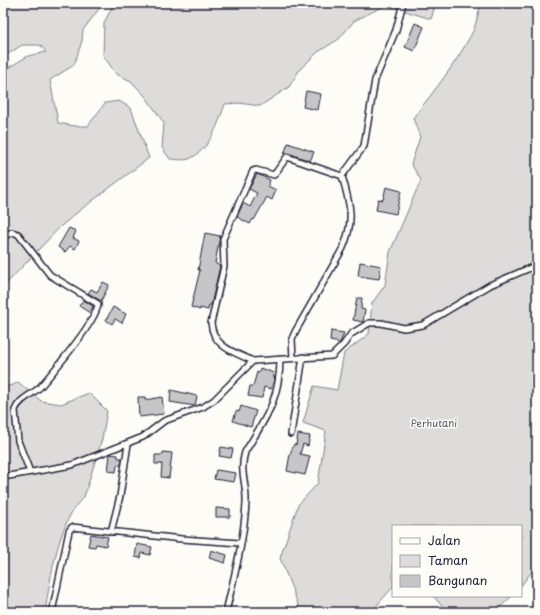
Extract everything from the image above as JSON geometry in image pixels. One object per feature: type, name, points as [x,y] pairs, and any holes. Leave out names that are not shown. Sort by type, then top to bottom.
[{"type":"street","points":[[342,176],[364,146],[375,80],[396,30],[404,3]]},
{"type":"street","points":[[342,176],[287,157],[274,175],[256,170],[253,171],[223,239],[224,266],[211,323],[211,330],[220,345],[253,360],[332,356],[344,344],[351,334],[369,324],[381,323],[404,328],[429,322],[490,285],[537,265]]},
{"type":"street","points":[[293,358],[292,339],[343,248],[348,235],[351,220],[350,204],[342,176]]},
{"type":"street","points":[[3,237],[12,232],[18,234],[50,275],[59,282],[98,304],[97,310],[87,327],[60,363],[39,388],[22,400],[15,410],[18,442],[30,472]]},
{"type":"street","points":[[291,434],[303,357]]},
{"type":"street","points":[[226,612],[240,543],[246,503],[242,461],[245,452],[274,403],[280,374],[280,359]]},
{"type":"street","points":[[3,477],[72,465],[143,437],[164,421],[203,407],[214,400],[253,360]]},
{"type":"street","points":[[111,532],[120,496],[128,444]]},
{"type":"street","points":[[52,612],[70,528],[76,526],[111,532],[240,543]]},
{"type":"green space","points":[[3,3],[102,3],[83,30],[82,41],[74,65],[50,80],[58,123],[75,126],[88,126],[105,103],[119,101],[131,108],[149,158],[60,227],[3,287],[3,71],[28,56],[46,52],[40,45],[22,45],[3,57]]},
{"type":"green space","points":[[114,3],[436,3],[431,19],[386,5],[354,21],[339,39],[318,52],[300,69],[289,87],[260,106],[239,103],[225,104],[216,128],[208,143],[196,155],[187,160],[182,160],[170,159],[162,148],[164,123],[146,97],[131,81],[116,74],[103,55],[104,23]]},
{"type":"green space","name":"Perhutani","points":[[482,3],[537,3],[537,564],[522,585],[522,525],[392,525],[392,588],[371,612],[301,612],[280,558],[298,505],[318,483],[326,431],[303,423],[314,386],[337,390],[344,353],[369,334],[372,303],[385,285],[390,252],[421,180],[411,164],[420,137],[413,118],[444,78],[465,46],[473,31]]},
{"type":"green space","points":[[18,382],[41,401],[61,404],[89,393],[107,411],[102,439],[84,497],[75,507],[68,519],[57,550],[45,612],[3,612],[3,387],[13,385]]},
{"type":"green space","points":[[434,597],[511,597],[495,612],[435,612],[442,606]]},
{"type":"building","points":[[415,23],[424,27],[414,51],[405,47]]},
{"type":"building","points":[[306,91],[321,94],[318,110],[303,107]]},
{"type":"building","points":[[288,143],[314,152],[310,161],[288,153],[284,154]]},
{"type":"building","points":[[257,174],[270,180],[268,186],[276,190],[272,200],[267,197],[254,220],[253,219],[250,224],[237,217],[243,203],[250,207],[257,193],[249,189]]},
{"type":"building","points":[[386,187],[401,191],[396,214],[376,210],[378,199],[383,200]]},
{"type":"building","points":[[69,228],[76,231],[73,238],[79,241],[75,249],[70,246],[65,252],[58,247]]},
{"type":"building","points":[[205,233],[220,236],[215,263],[220,266],[211,305],[209,305],[208,310],[200,308],[200,310],[191,307],[200,270],[198,270]]},
{"type":"building","points":[[360,262],[381,266],[379,279],[358,276]]},
{"type":"building","points":[[103,282],[109,285],[101,301],[88,293],[91,289],[97,292]]},
{"type":"building","points":[[357,298],[362,298],[361,309],[365,310],[363,322],[353,320]]},
{"type":"building","points":[[83,300],[93,306],[90,313],[79,306]]},
{"type":"building","points":[[113,307],[126,314],[122,323],[115,319],[112,324],[106,320]]},
{"type":"building","points":[[331,331],[344,333],[340,343],[330,341]]},
{"type":"building","points":[[260,368],[274,373],[273,377],[275,377],[271,389],[264,387],[262,398],[248,396],[250,386],[253,386],[257,372],[259,373]]},
{"type":"building","points":[[171,390],[197,396],[195,406],[170,402]]},
{"type":"building","points":[[138,397],[145,397],[145,400],[162,397],[164,414],[139,417]]},
{"type":"building","points":[[241,406],[256,411],[251,427],[233,421],[236,411],[239,412]]},
{"type":"building","points":[[298,434],[310,436],[308,446],[303,444],[300,454],[310,456],[305,475],[287,471],[290,454],[294,444],[296,445]]},
{"type":"building","points":[[221,447],[233,449],[231,458],[219,456]]},
{"type":"building","points":[[163,452],[172,453],[169,478],[161,477],[162,464],[155,464],[155,455],[163,455]]},
{"type":"building","points":[[110,454],[118,455],[118,458],[122,458],[121,465],[117,465],[116,472],[108,471]]},
{"type":"building","points":[[216,470],[236,473],[234,482],[214,479]]},
{"type":"building","points":[[216,508],[230,509],[230,517],[216,517]]},
{"type":"building","points":[[91,534],[108,537],[106,546],[96,544],[95,547],[88,546]]},
{"type":"building","points":[[137,544],[152,547],[150,555],[142,553],[141,558],[135,557]]},
{"type":"building","points":[[211,550],[227,555],[225,563],[209,558]]}]
